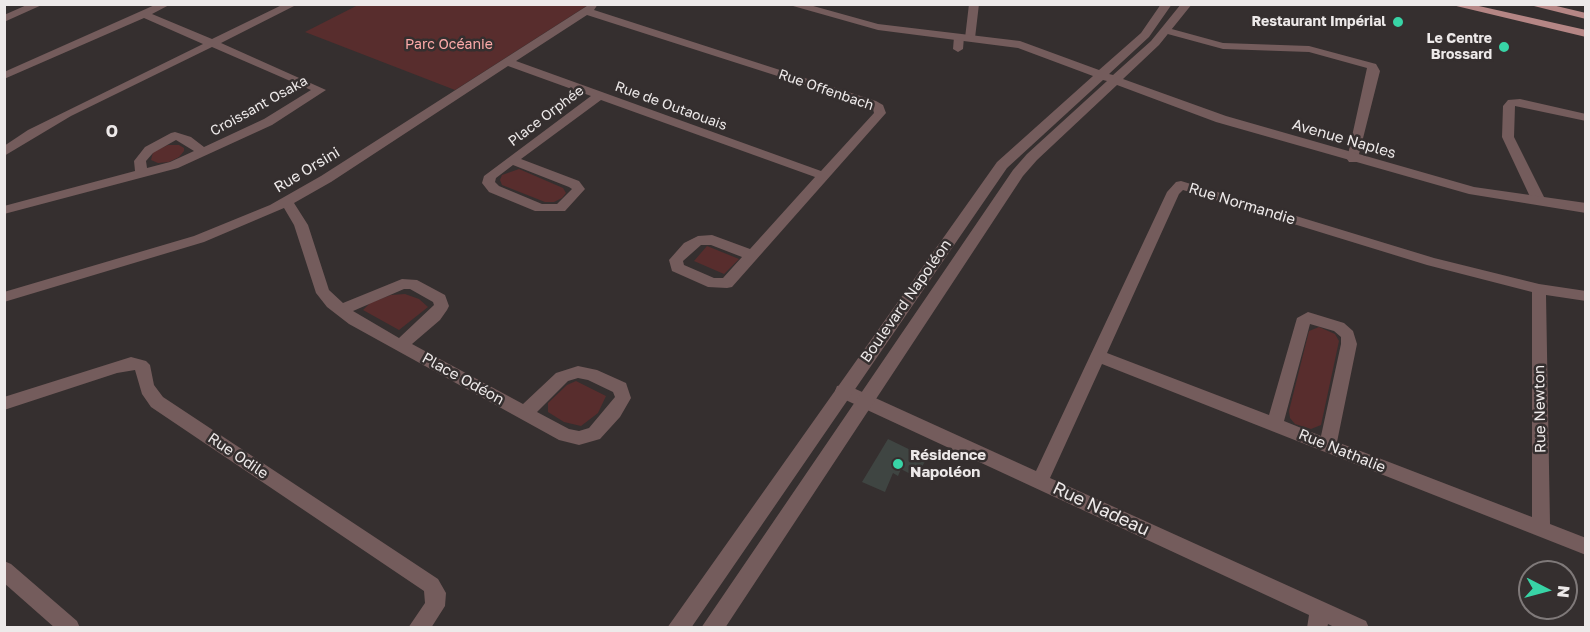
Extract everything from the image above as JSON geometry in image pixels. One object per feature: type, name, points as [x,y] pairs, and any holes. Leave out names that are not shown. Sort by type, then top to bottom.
[{"type":"main road","points":[[1453,4],[1586,34]]},
{"type":"main road","points":[[1531,4],[1586,16]]},
{"type":"street","points":[[4,19],[39,4]]},
{"type":"street","points":[[6,74],[166,4]]},
{"type":"street","points":[[4,152],[32,133],[68,114],[293,4]]},
{"type":"street","name":"Avenue Naples","points":[[791,4],[866,25],[962,41],[1020,45],[1234,124],[1353,159],[1459,188],[1586,208]]},
{"type":"street","points":[[962,41],[974,4]]},
{"type":"street","name":"Boulevard Napoléon","points":[[712,627],[1018,173],[1108,77],[1145,35],[1167,4]]},
{"type":"street","name":"Boulevard Napoléon","points":[[678,627],[1002,165],[1108,77],[1168,31],[1187,4]]},
{"type":"street","name":"Rue Orsini","points":[[4,297],[199,239],[254,218],[287,202],[326,180],[591,8]]},
{"type":"street","name":"Rue Offenbach","points":[[591,8],[879,107],[880,113],[876,118],[727,283],[713,283],[677,268],[676,260],[689,246],[698,241],[712,240],[751,255]]},
{"type":"street","name":"Croissant Osaka","points":[[4,210],[174,165],[268,122],[320,90],[144,14]]},
{"type":"street","points":[[1168,31],[1223,46],[1309,49],[1371,66],[1374,71],[1353,159]]},
{"type":"street","name":"Rue de Outaouais","points":[[507,62],[824,176]]},
{"type":"street","name":"Place Orphée","points":[[513,160],[574,184],[579,189],[560,208],[550,209],[494,189],[488,183],[490,176],[598,96]]},
{"type":"street","points":[[1539,201],[1508,137],[1509,106],[1512,102],[1520,102],[1586,118]]},
{"type":"street","name":"Croissant Osaka","points":[[142,173],[140,161],[149,150],[175,136],[187,140],[204,153]]},
{"type":"street","name":"Rue Normandie","points":[[1040,481],[1173,192],[1181,185],[1421,259],[1539,289],[1586,296]]},
{"type":"street","name":"Place Odéon","points":[[287,202],[293,208],[301,225],[317,280],[332,303],[354,320],[565,435],[579,438],[594,434],[623,398],[620,388],[591,374],[578,372],[562,377],[525,413]]},
{"type":"street","name":"Place Odéon","points":[[341,310],[402,284],[412,284],[440,299],[442,306],[435,316],[401,345]]},
{"type":"street","name":"Rue Newton","points":[[1539,289],[1541,530]]},
{"type":"street","points":[[1275,424],[1302,322],[1308,318],[1339,327],[1348,335],[1349,344],[1328,445]]},
{"type":"street","name":"Rue Nathalie","points":[[1099,356],[1586,548]]},
{"type":"street","name":"Rue Odile","points":[[4,404],[116,367],[131,363],[140,364],[144,369],[150,394],[157,402],[431,585],[436,593],[435,606],[418,627]]},
{"type":"street","name":"Rue Nadeau","points":[[843,391],[1040,481],[1319,619],[1359,627]]},
{"type":"street","points":[[4,570],[70,627]]},
{"type":"green space","name":"Parc Océanie","points":[[360,4],[588,5],[455,90],[305,32]]},
{"type":"green space","points":[[168,145],[179,145],[184,148],[184,151],[179,157],[169,162],[158,163],[151,160],[153,152]]},
{"type":"green space","points":[[519,169],[563,188],[566,193],[554,202],[545,202],[502,185],[500,180],[502,175]]},
{"type":"green space","points":[[707,246],[739,259],[724,274],[694,261]]},
{"type":"green space","points":[[405,294],[419,299],[428,307],[399,330],[363,310],[370,303],[391,295]]},
{"type":"green space","points":[[1319,327],[1335,334],[1339,341],[1321,425],[1311,429],[1295,424],[1290,418],[1289,411],[1309,331]]},
{"type":"green space","points":[[576,381],[606,396],[598,413],[581,426],[564,422],[548,412],[548,403],[567,385]]},
{"type":"building","name":"Résidence Napoléon","points":[[888,439],[927,458],[916,477],[901,469],[898,476],[893,473],[885,492],[862,482]]},
{"type":"place","name":"Restaurant Impérial","points":[[1398,22]]},
{"type":"place","name":"Le Centre Brossard","points":[[1504,47]]},
{"type":"place","name":"Résidence Napoléon","points":[[898,464]]},
{"type":"district","name":"O","points":[[112,132]]}]
